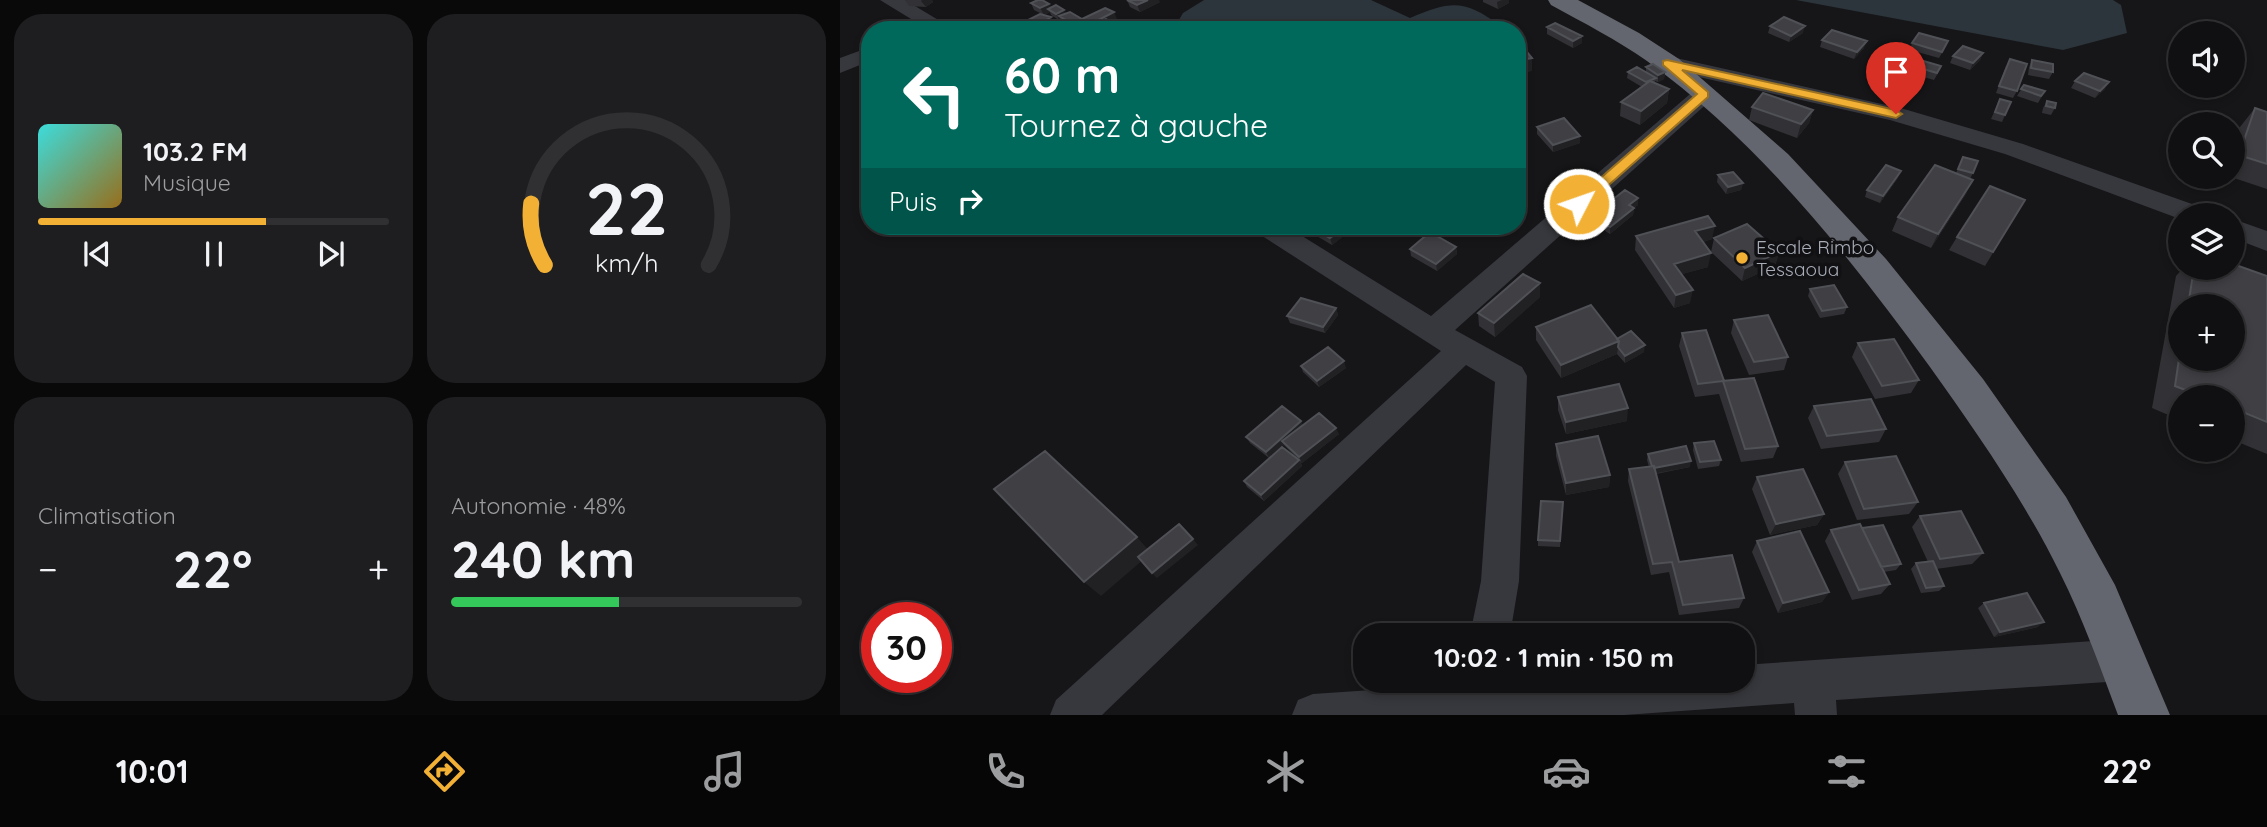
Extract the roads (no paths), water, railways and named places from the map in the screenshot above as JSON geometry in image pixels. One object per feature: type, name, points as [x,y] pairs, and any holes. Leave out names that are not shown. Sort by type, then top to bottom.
[{"type":"highway","points":[[1560,0],[1667,63],[1704,94],[1803,185],[1893,290],[1994,423],[2066,537],[2123,660],[2144,715]]},
{"type":"street","points":[[890,0],[924,21]]},
{"type":"street","points":[[840,66],[861,57]]},
{"type":"street","points":[[1667,63],[1896,114],[2014,149],[2168,205]]},
{"type":"street","points":[[1071,715],[1448,341],[1704,94]]},
{"type":"street","points":[[2245,233],[2267,241]]},
{"type":"street","points":[[1280,235],[1448,341],[1511,376],[1500,580],[1492,623]]},
{"type":"street","points":[[1313,715],[1478,700],[1815,698],[2123,660]]},
{"type":"place","name":"Escale Rimbo Tessaoua","points":[[1742,258]]}]
